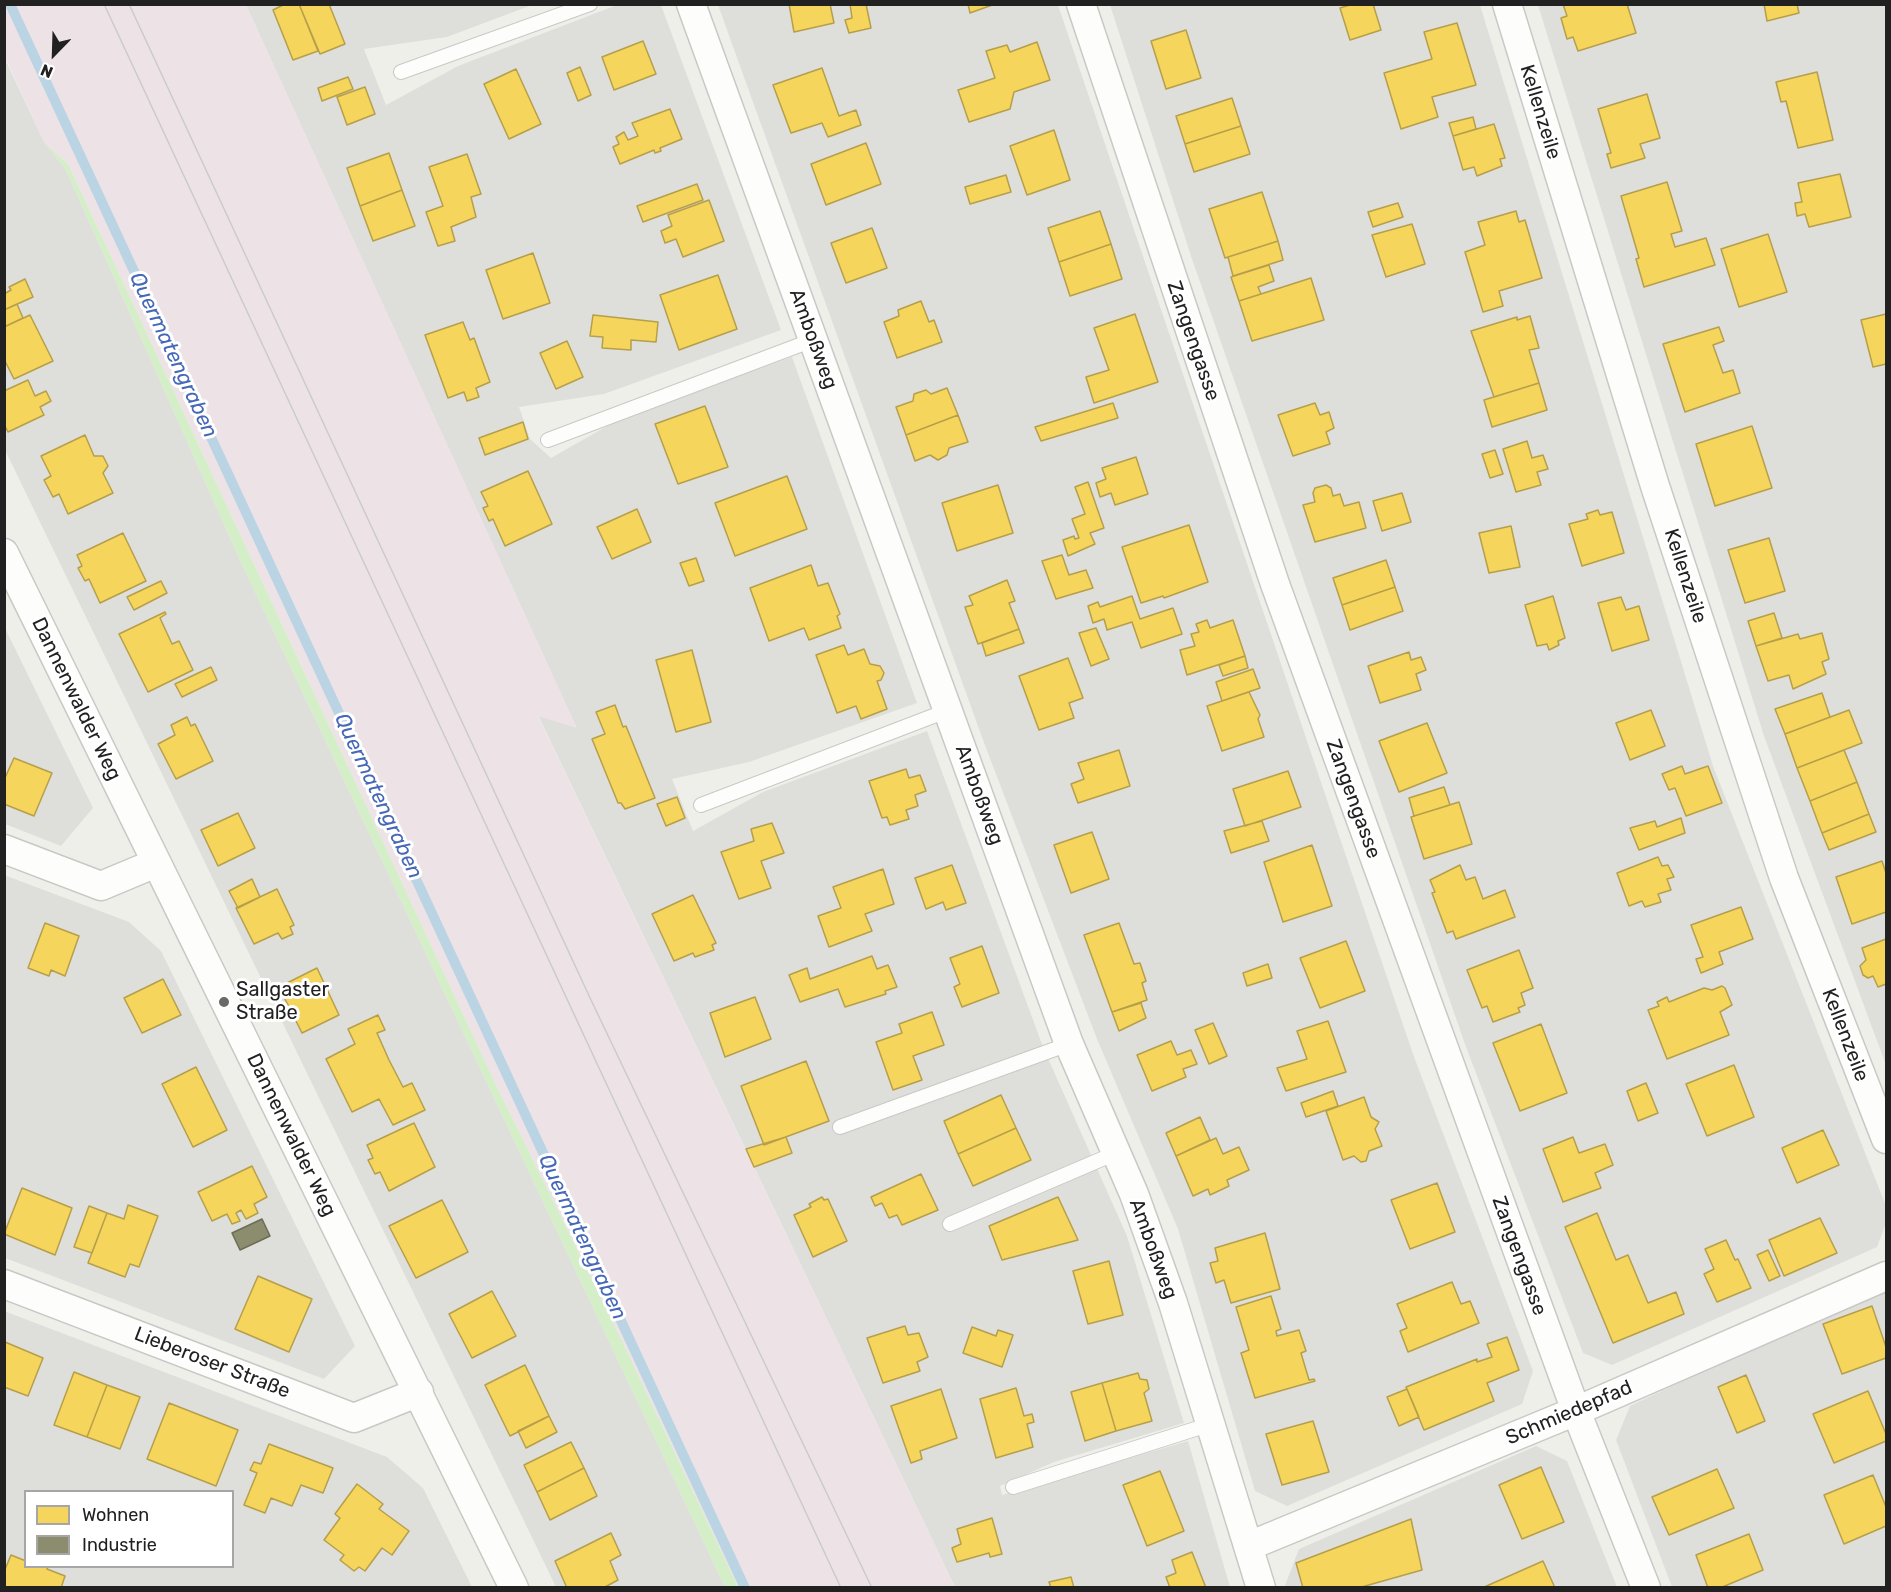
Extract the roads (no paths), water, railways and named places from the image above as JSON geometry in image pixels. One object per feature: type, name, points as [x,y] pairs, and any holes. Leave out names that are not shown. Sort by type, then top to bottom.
[{"type":"street","name":"Amboßweg","points":[[691,4],[1069,1044],[1134,1194],[1173,1304],[1261,1587]]},
{"type":"street","name":"Zangengasse","points":[[1081,4],[1275,584],[1576,1411],[1646,1587]]},
{"type":"street","name":"Kellenzeile","points":[[1507,4],[1655,486],[1784,878],[1887,1139]]},
{"type":"street","name":"Dannenwalder Weg","points":[[4,553],[513,1587]]},
{"type":"street","points":[[4,849],[101,886],[156,863]]},
{"type":"street","name":"Schmiedepfad","points":[[1249,1546],[1576,1411],[1887,1276]]},
{"type":"street","name":"Lieberoser Straße","points":[[4,1284],[354,1418],[419,1392]]},
{"type":"lane","points":[[401,72],[590,4]]},
{"type":"lane","points":[[548,440],[813,340]]},
{"type":"lane","points":[[701,805],[949,710]]},
{"type":"lane","points":[[840,1127],[1069,1044]]},
{"type":"lane","points":[[950,1224],[1116,1153]]},
{"type":"lane","points":[[1013,1487],[1211,1424]]},
{"type":"waterway","name":"Quermatengraben","points":[[10,4],[745,1588]]},
{"type":"tram line","points":[[104,4],[841,1588]]},
{"type":"tram line","points":[[129,4],[591,1000],[872,1588]]},
{"type":"place","name":"Sallgaster Straße","points":[[224,1002]]}]
